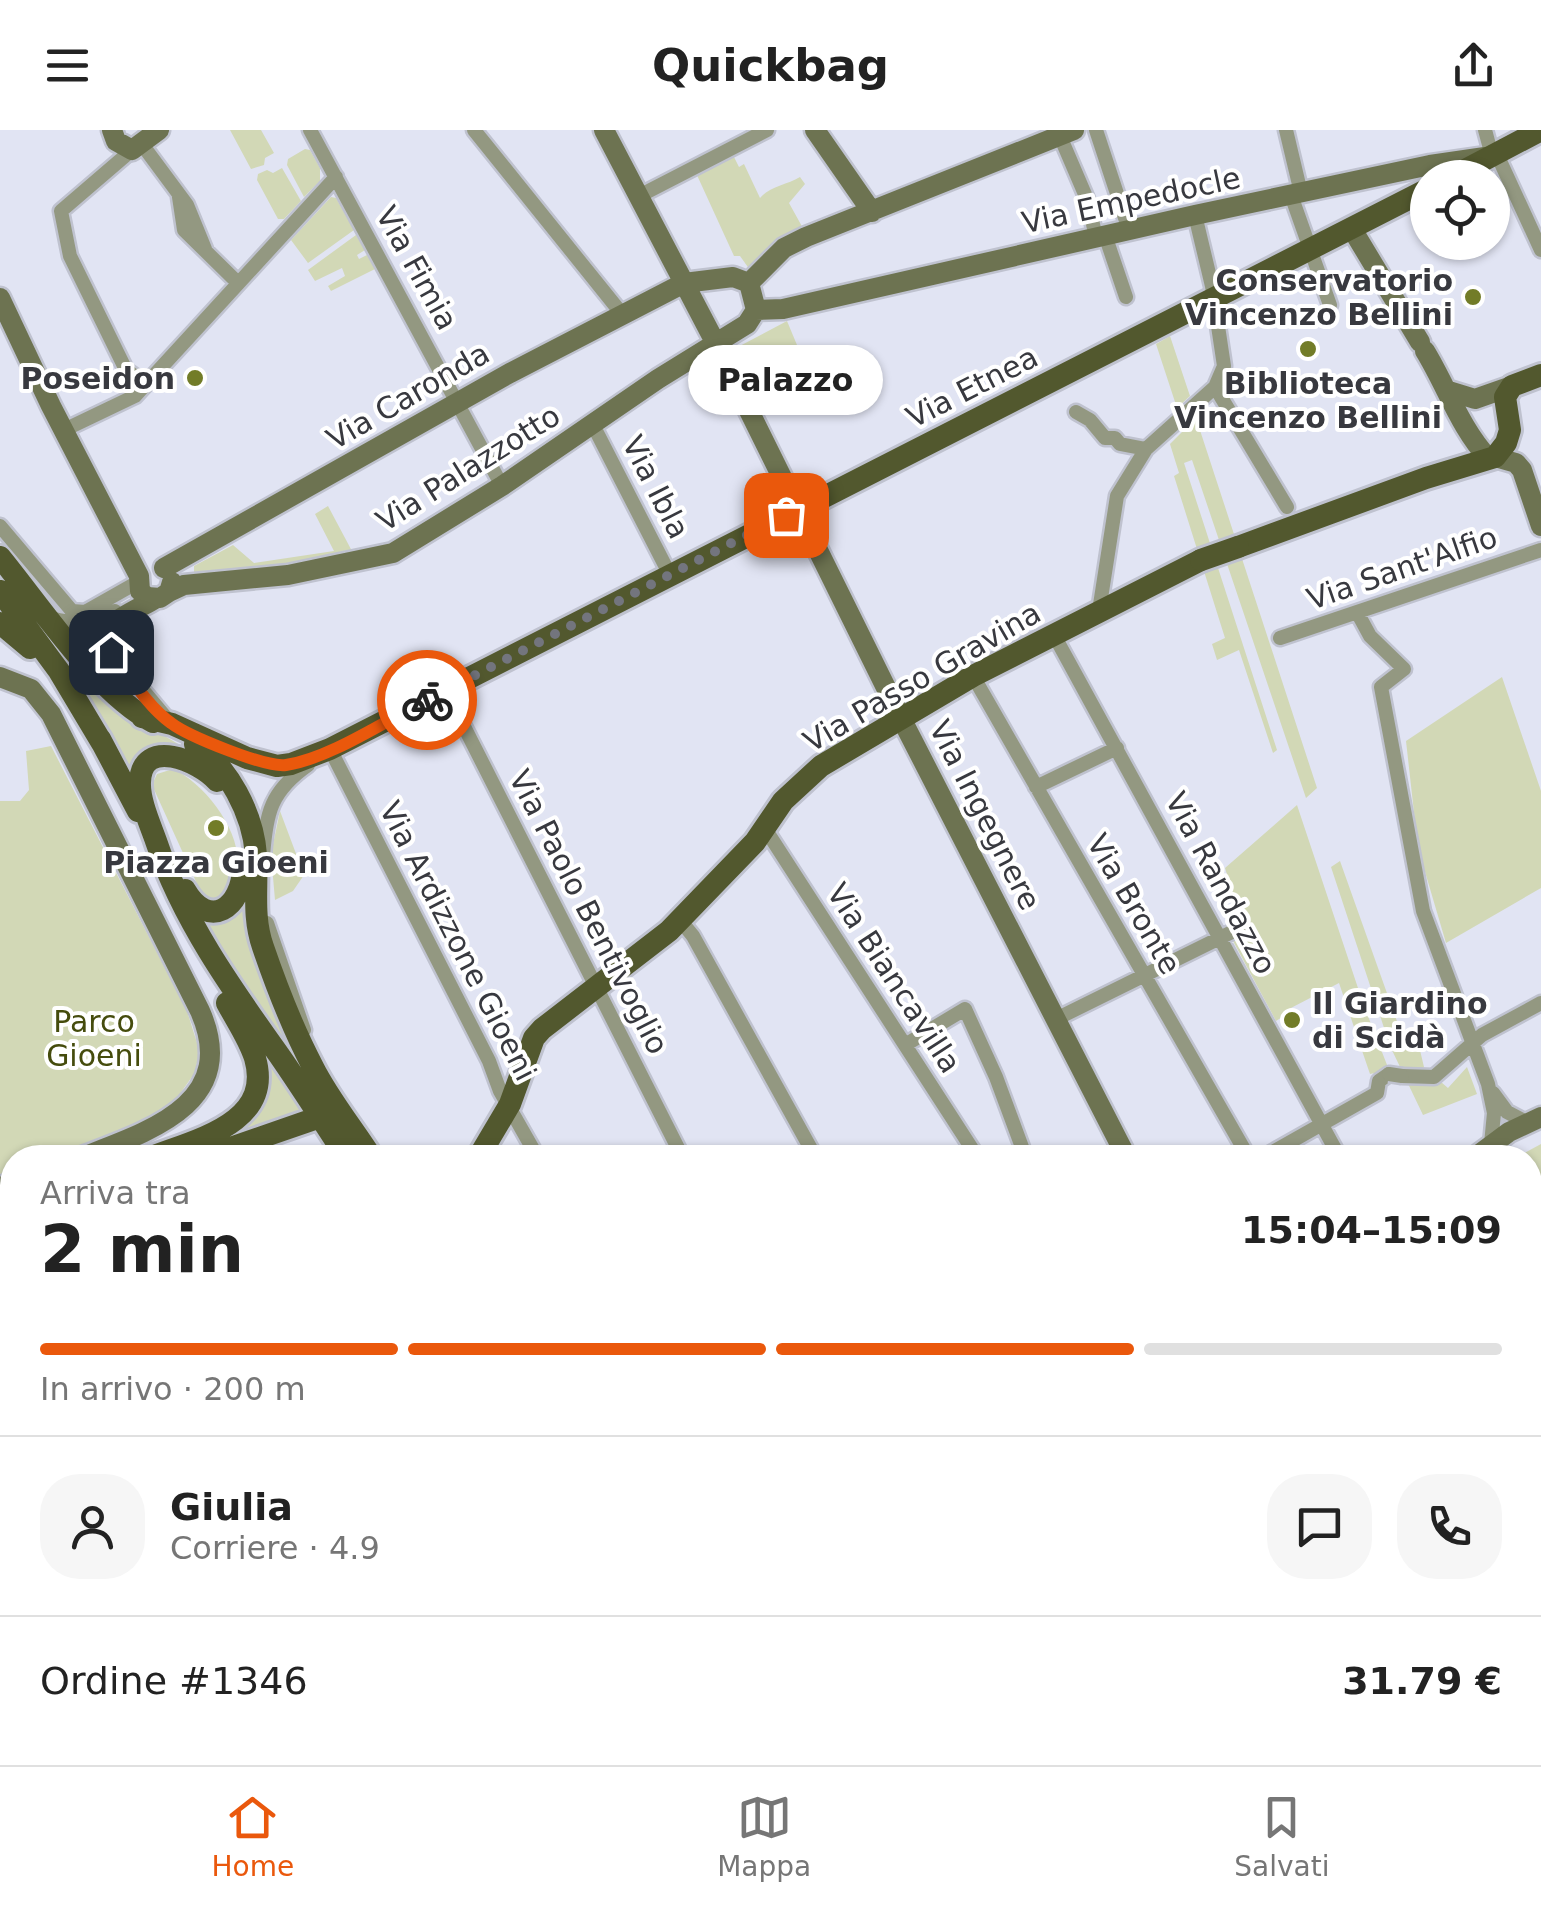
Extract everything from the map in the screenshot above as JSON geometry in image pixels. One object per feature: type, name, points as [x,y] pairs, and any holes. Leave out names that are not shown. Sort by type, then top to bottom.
[{"type":"main road","points":[[112,130],[116,140],[137,147],[159,130]]},
{"type":"main road","name":"Via Ingegnere","points":[[604,130],[1120,1145]]},
{"type":"main road","points":[[815,130],[872,212]]},
{"type":"main road","points":[[1484,160],[1541,130]]},
{"type":"main road","points":[[684,283],[754,276],[784,248],[1067,133]]},
{"type":"main road","name":"Via Empedocle","points":[[756,310],[783,308],[1430,164],[1492,156]]},
{"type":"main road","name":"Via Etnea","points":[[158,717],[247,758],[277,766],[330,749],[1410,198]]},
{"type":"main road","points":[[1352,228],[1449,391],[1473,442],[1492,458],[1516,464],[1522,470],[1541,526]]},
{"type":"main road","points":[[754,276],[756,310]]},
{"type":"main road","name":"Via Caronda","points":[[148,587],[172,580],[164,568],[459,402],[684,283]]},
{"type":"main road","points":[[0,298],[64,430],[148,587]]},
{"type":"main road","name":"Via Palazzotto","points":[[116,697],[92,657],[93,646],[100,631],[148,587],[288,574],[381,558],[502,486],[747,324],[756,310]]},
{"type":"main road","points":[[1449,391],[1475,399],[1541,375]]},
{"type":"main road","points":[[1492,458],[1506,443],[1510,430],[1504,397],[1512,386]]},
{"type":"main road","name":"Via Passo Gravina","points":[[486,1145],[510,1104],[522,1068],[542,1029],[680,920],[730,870],[783,800],[820,766],[974,676],[1201,560],[1492,458]]},
{"type":"main road","points":[[0,558],[61,614],[116,697],[158,717],[218,764],[248,818],[256,852],[254,907],[261,942],[313,1068],[363,1145]]},
{"type":"main road","points":[[0,591],[59,671],[157,845],[196,906],[206,911],[233,904],[243,883],[243,846],[218,764]]},
{"type":"main road","points":[[0,623],[22,638],[42,661],[101,741]]},
{"type":"main road","points":[[0,676],[30,690],[51,714],[200,1011],[209,1039],[204,1081],[182,1111],[155,1129],[114,1145]]},
{"type":"main road","points":[[248,818],[213,777],[192,762],[170,756],[148,762],[140,783],[157,845],[174,884],[227,980],[338,1145]]},
{"type":"main road","points":[[174,884],[190,933],[250,1047],[258,1074],[252,1102],[236,1121],[180,1145]]},
{"type":"main road","points":[[239,1145],[320,1117]]},
{"type":"main road","points":[[1500,1145],[1536,1123]]},
{"type":"street","name":"Via Fimia","points":[[310,130],[502,486]]},
{"type":"street","points":[[474,130],[622,314]]},
{"type":"street","points":[[639,196],[767,130]]},
{"type":"street","points":[[1096,130],[1129,230]]},
{"type":"street","points":[[1286,130],[1308,250],[1330,305]]},
{"type":"street","points":[[1485,130],[1492,156],[1500,162],[1541,250]]},
{"type":"street","points":[[1067,133],[1100,236],[1126,297]]},
{"type":"street","points":[[146,384],[126,370],[70,256],[61,210],[137,147],[178,193],[196,221],[205,249],[237,282]]},
{"type":"street","points":[[64,430],[135,396],[336,177]]},
{"type":"street","points":[[1099,611],[1117,496],[1146,449],[1216,387],[1224,366],[1195,215]]},
{"type":"street","points":[[1216,387],[1286,506]]},
{"type":"street","points":[[1076,412],[1090,420],[1105,438],[1146,449]]},
{"type":"street","name":"Via Ibla","points":[[592,425],[670,575]]},
{"type":"street","points":[[0,526],[61,614],[84,625],[96,623],[132,602],[148,587]]},
{"type":"street","name":"Via Sant'Alfio","points":[[1280,638],[1541,550]]},
{"type":"street","points":[[61,614],[85,612],[148,587]]},
{"type":"street","points":[[1356,612],[1370,636],[1404,668],[1381,686],[1406,833],[1423,911],[1488,1084],[1494,1114],[1488,1145]]},
{"type":"street","name":"Via Randazzo","points":[[1054,635],[1333,1145]]},
{"type":"street","points":[[111,652],[158,717]]},
{"type":"street","name":"Via Bronte","points":[[974,676],[1242,1145]]},
{"type":"street","name":"Via Paolo Bentivoglio","points":[[446,690],[676,1145]]},
{"type":"street","points":[[1036,787],[1117,748]]},
{"type":"street","points":[[313,1068],[300,1010],[267,923],[263,850],[278,791],[287,778],[330,749]]},
{"type":"street","name":"Via Ardizzone Gioeni","points":[[330,749],[531,1145]]},
{"type":"street","name":"Via Biancavilla","points":[[764,828],[970,1145]]},
{"type":"street","points":[[680,920],[693,936],[809,1145]]},
{"type":"street","points":[[1056,1019],[1240,928]]},
{"type":"street","points":[[1286,1145],[1377,1093],[1379,1081],[1395,1075],[1434,1078],[1472,1042],[1541,1003]]},
{"type":"street","points":[[905,1044],[964,1009],[996,1076],[1021,1145]]},
{"type":"street","points":[[489,1061],[508,1072],[522,1068]]},
{"type":"street","points":[[1488,1084],[1507,1112],[1536,1123]]},
{"type":"green space","points":[[230,130],[261,130],[274,153],[265,158],[264,165],[251,169]]},
{"type":"green space","points":[[310,150],[320,168],[320,181],[304,197],[287,165],[288,159]]},
{"type":"green space","points":[[734,157],[739,167],[744,164],[760,198],[800,177],[805,184],[789,203],[804,230],[750,270],[740,256],[734,256],[696,173]]},
{"type":"green space","points":[[282,168],[301,201],[284,219],[278,219],[257,180],[258,174]]},
{"type":"green space","points":[[331,197],[336,198],[354,230],[308,263],[291,240]]},
{"type":"green space","points":[[356,235],[365,250],[357,255],[359,259],[367,255],[375,269],[331,291],[328,286],[345,276],[342,268],[315,281],[308,270]]},
{"type":"green space","points":[[787,321],[817,402],[783,411],[772,377],[753,386],[734,349]]},
{"type":"green space","points":[[1170,336],[1190,396],[1177,408],[1156,344]]},
{"type":"green space","points":[[1196,418],[1317,788],[1306,798],[1192,460],[1184,463],[1277,750],[1273,753],[1239,650],[1217,660],[1212,644],[1225,638],[1174,476],[1179,473],[1170,444]]},
{"type":"green space","points":[[328,506],[353,553],[201,576],[194,572],[194,566],[233,545],[254,563],[334,551],[315,514]]},
{"type":"green space","points":[[64,653],[111,705],[199,756],[178,751],[133,780]]},
{"type":"green space","points":[[1502,677],[1541,791],[1541,888],[1446,943],[1418,848],[1406,741]]},
{"type":"green space","name":"Parco Gioeni","points":[[51,746],[187,1011],[198,1046],[194,1074],[174,1102],[151,1119],[81,1145],[0,1145],[0,801],[20,801],[29,790],[26,751]]},
{"type":"green space","points":[[173,769],[205,793],[230,830],[237,850],[237,870],[230,888],[214,902],[203,897],[152,785],[157,774]]},
{"type":"green space","points":[[1297,805],[1389,1070],[1370,1074],[1339,983],[1289,1009],[1276,1021],[1233,941],[1246,934],[1225,868]]},
{"type":"green space","points":[[280,811],[304,875],[293,891],[275,900],[271,854]]},
{"type":"green space","points":[[1340,861],[1404,1041],[1394,1045],[1396,1050],[1419,1046],[1424,1067],[1419,1072],[1421,1081],[1441,1082],[1448,1088],[1467,1067],[1477,1094],[1423,1115],[1390,1046],[1331,867]]},
{"type":"green space","points":[[249,888],[328,1108],[252,1003],[201,916]]},
{"type":"green space","points":[[266,1059],[303,1111],[248,1132],[246,1127],[266,1096]]},
{"type":"way so far","points":[[427,700],[786,515]]},
{"type":"place","name":"Conservatorio Vincenzo Bellini","points":[[1473,297]]},
{"type":"place","name":"Biblioteca Vincenzo Bellini","points":[[1308,349]]},
{"type":"place","name":"Poseidon","points":[[195,378]]},
{"type":"place","name":"Palazzo","points":[[786,515]]},
{"type":"place","name":"Piazza Gioeni","points":[[216,828]]},
{"type":"place","name":"Il Giardino di Scidà","points":[[1292,1020]]},
{"type":"route","points":[[111,652],[172,724],[247,758],[277,766],[330,749],[427,700]]}]
